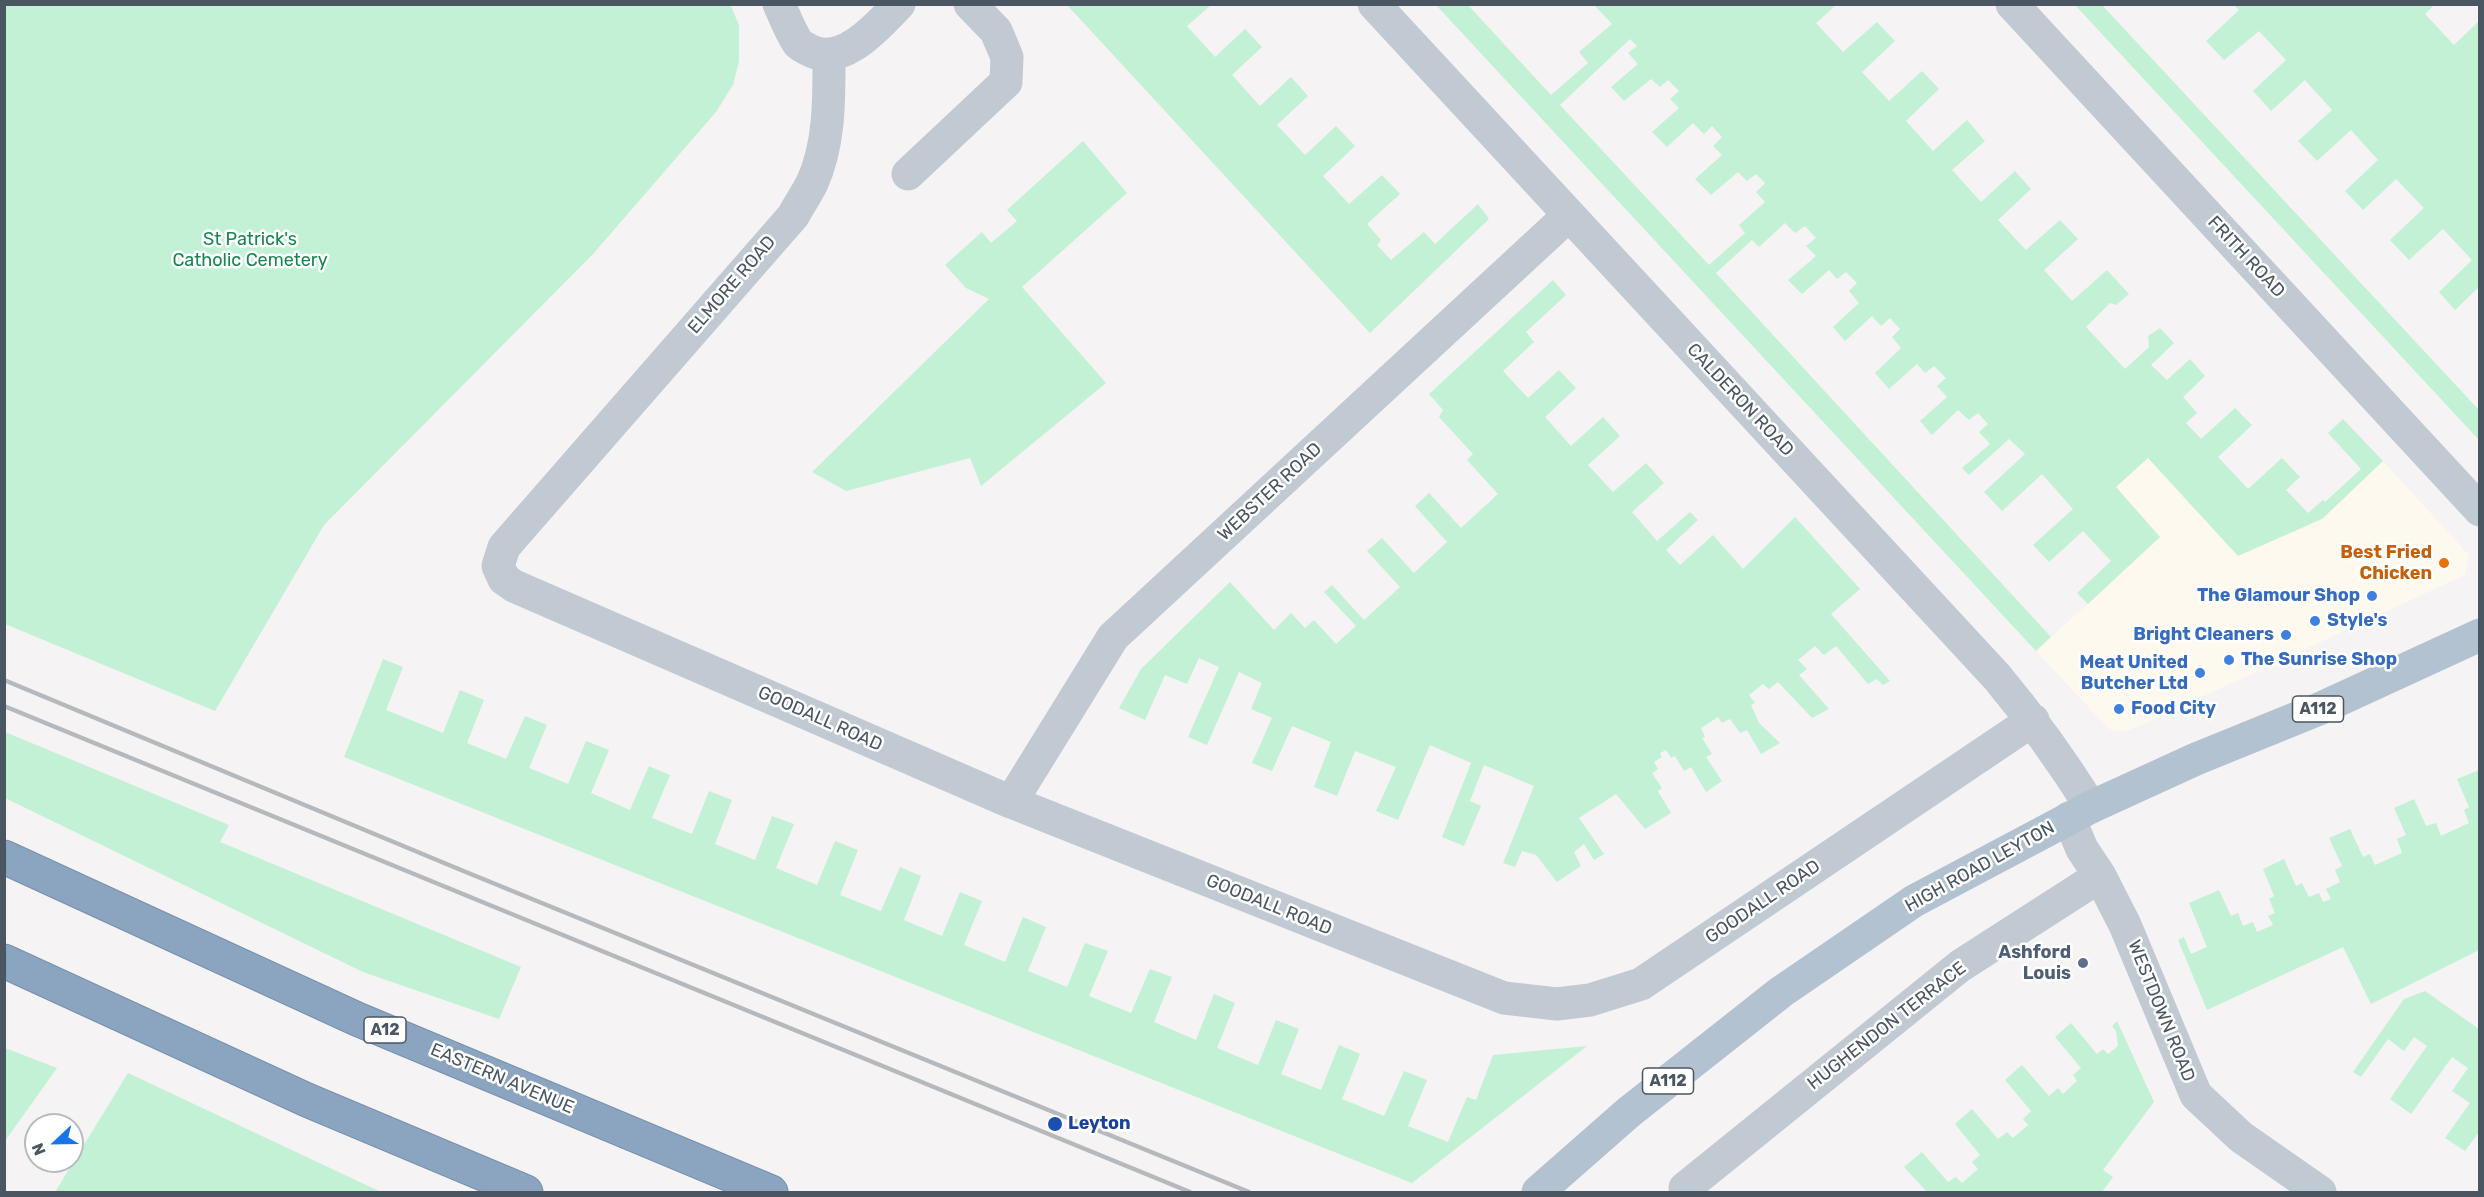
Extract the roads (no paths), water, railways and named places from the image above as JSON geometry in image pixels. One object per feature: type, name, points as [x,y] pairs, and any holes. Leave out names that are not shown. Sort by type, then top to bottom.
[{"type":"highway","name":"EASTERN AVENUE","points":[[4,856],[357,1018],[771,1192]]},
{"type":"highway","points":[[4,961],[307,1100],[526,1192]]},
{"type":"main road","name":"HIGH ROAD LEYTON","points":[[1538,1192],[1629,1112],[1781,992],[1914,901],[2080,813],[2196,759],[2319,709],[2480,635]]},
{"type":"street","points":[[779,4],[799,45],[816,54],[829,56],[845,50],[868,34],[899,4]]},
{"type":"street","points":[[908,174],[1006,82],[1007,57],[996,31],[970,4]]},
{"type":"street","name":"CALDERON ROAD","points":[[1374,4],[1997,677],[2064,762],[2080,813]]},
{"type":"street","name":"FRITH ROAD","points":[[2012,4],[2480,510]]},
{"type":"street","name":"ELMORE ROAD","points":[[504,547],[793,216],[812,182],[823,144],[829,104],[829,56]]},
{"type":"street","name":"WEBSTER ROAD","points":[[1011,802],[1113,637],[1569,215]]},
{"type":"street","name":"GOODALL ROAD","points":[[504,547],[498,566],[504,579],[514,586],[1011,802],[1504,998],[1557,1004],[1590,1000],[1641,984],[2033,720]]},
{"type":"street","name":"WESTDOWN ROAD","points":[[2080,813],[2082,849],[2100,876],[2125,925],[2196,1095],[2241,1137],[2320,1192]]},
{"type":"street","name":"HUGHENDON TERRACE","points":[[1685,1188],[1960,966],[2100,876]]},
{"type":"railway","points":[[4,680],[461,870],[1249,1192]]},
{"type":"railway","points":[[4,706],[1190,1192]]},
{"type":"place","name":"Best Fried Chicken","points":[[2444,563]]},
{"type":"place","name":"The Glamour Shop","points":[[2372,596]]},
{"type":"place","name":"Style's","points":[[2315,621]]},
{"type":"place","name":"Bright Cleaners","points":[[2286,635]]},
{"type":"place","name":"The Sunrise Shop","points":[[2229,660]]},
{"type":"place","name":"Meat United Butcher Ltd","points":[[2200,673]]},
{"type":"place","name":"Food City","points":[[2119,709]]},
{"type":"place","name":"Ashford Louis","points":[[2083,963]]},
{"type":"place","name":"Leyton","points":[[1055,1124]]},
{"type":"park label","name":"St Patrick's Catholic Cemetery","points":[[250,250]]}]
